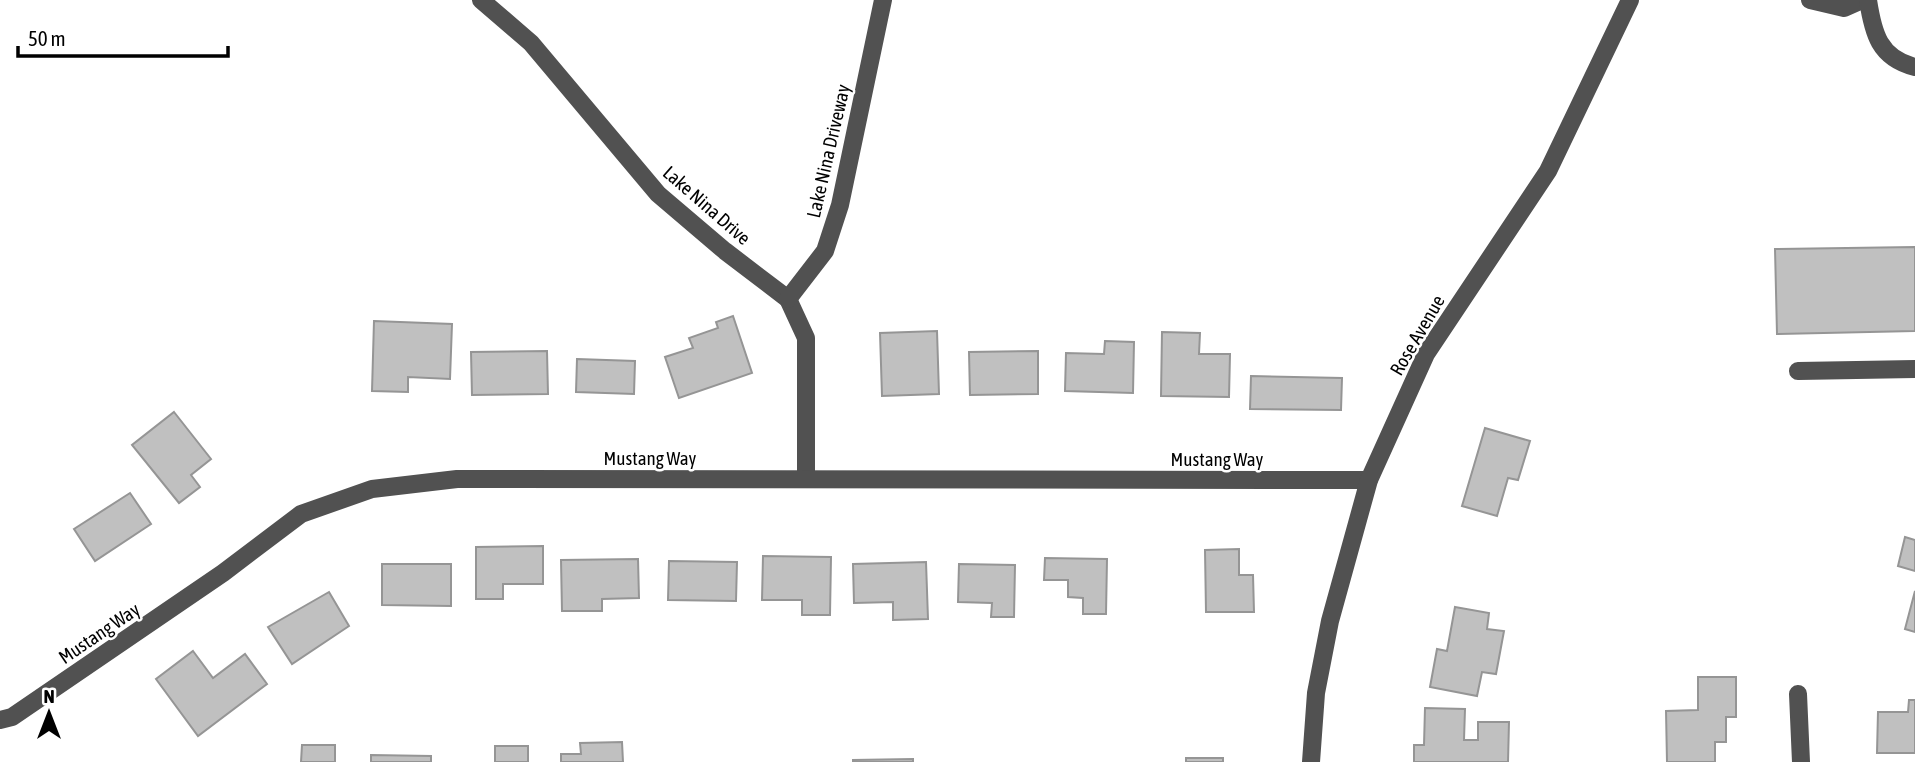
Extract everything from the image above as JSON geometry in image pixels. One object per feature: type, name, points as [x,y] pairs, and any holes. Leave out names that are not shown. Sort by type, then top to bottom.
[{"type":"street","name":"Lake Nina Drive","points":[[481,0],[531,43],[658,194],[725,251],[788,299],[806,338],[806,479]]},
{"type":"street","name":"Lake Nina Driveway","points":[[788,299],[825,251],[840,205],[883,0]]},
{"type":"street","name":"Rose Avenue","points":[[1311,762],[1316,692],[1329,621],[1369,480],[1426,354],[1548,171],[1630,0]]},
{"type":"street","points":[[1810,0],[1844,8],[1862,0]]},
{"type":"street","points":[[1868,0],[1873,36],[1900,63],[1915,67]]},
{"type":"street","points":[[1798,371],[1915,369]]},
{"type":"street","name":"Mustang Way","points":[[0,720],[12,717],[212,581],[301,513],[372,489],[457,479],[1369,480]]},
{"type":"street","points":[[1798,694],[1801,762]]},
{"type":"building","points":[[1915,247],[1915,331],[1777,334],[1775,249]]},
{"type":"building","points":[[733,316],[752,373],[679,398],[665,357],[693,348],[689,338],[718,328],[716,322]]},
{"type":"building","points":[[374,321],[452,324],[450,379],[408,377],[408,392],[372,391]]},
{"type":"building","points":[[937,331],[939,394],[882,396],[880,333]]},
{"type":"building","points":[[1162,332],[1200,333],[1199,354],[1230,354],[1229,397],[1161,396]]},
{"type":"building","points":[[1105,341],[1134,342],[1133,393],[1065,391],[1066,353],[1104,354]]},
{"type":"building","points":[[547,351],[548,394],[472,395],[471,352]]},
{"type":"building","points":[[1038,351],[1038,394],[970,395],[969,352]]},
{"type":"building","points":[[577,359],[635,361],[634,394],[576,392]]},
{"type":"building","points":[[1251,376],[1342,378],[1341,410],[1250,409]]},
{"type":"building","points":[[174,412],[211,459],[191,475],[200,487],[179,503],[132,445]]},
{"type":"building","points":[[1485,428],[1530,441],[1518,480],[1508,478],[1497,516],[1462,506]]},
{"type":"building","points":[[130,493],[151,524],[95,561],[74,529]]},
{"type":"building","points":[[1905,537],[1915,540],[1915,571],[1898,566]]},
{"type":"building","points":[[543,546],[543,584],[503,584],[503,599],[476,599],[476,547]]},
{"type":"building","points":[[1239,549],[1239,575],[1253,575],[1254,612],[1206,612],[1205,550]]},
{"type":"building","points":[[763,556],[831,557],[830,615],[802,615],[802,600],[762,600]]},
{"type":"building","points":[[1045,558],[1107,559],[1106,614],[1083,614],[1083,598],[1068,597],[1068,580],[1044,580]]},
{"type":"building","points":[[638,559],[639,598],[602,599],[602,611],[562,611],[561,560]]},
{"type":"building","points":[[669,561],[737,562],[736,601],[668,600]]},
{"type":"building","points":[[926,562],[928,619],[893,620],[893,602],[854,603],[853,564]]},
{"type":"building","points":[[382,564],[451,564],[451,606],[382,605]]},
{"type":"building","points":[[959,564],[1015,565],[1014,617],[991,617],[992,603],[958,602]]},
{"type":"building","points":[[1915,591],[1915,632],[1905,629]]},
{"type":"building","points":[[329,592],[349,626],[292,664],[268,627]]},
{"type":"building","points":[[1455,607],[1489,613],[1487,629],[1504,631],[1496,674],[1482,672],[1477,696],[1430,687],[1437,649],[1447,651]]},
{"type":"building","points":[[193,651],[213,678],[245,654],[267,684],[198,736],[156,679]]},
{"type":"building","points":[[1698,677],[1736,677],[1736,717],[1726,717],[1726,742],[1715,742],[1715,762],[1667,762],[1666,711],[1698,710]]},
{"type":"building","points":[[1909,700],[1915,700],[1915,753],[1877,753],[1878,712],[1908,712]]},
{"type":"building","points":[[1425,708],[1465,709],[1464,740],[1478,740],[1478,722],[1509,722],[1508,762],[1414,762],[1414,745],[1424,745]]},
{"type":"building","points":[[622,742],[623,762],[561,762],[561,754],[581,754],[580,743]]},
{"type":"building","points":[[302,745],[335,745],[335,762],[301,762]]},
{"type":"building","points":[[495,746],[528,746],[528,762],[495,762]]},
{"type":"building","points":[[371,755],[431,756],[431,762],[371,762]]},
{"type":"building","points":[[1186,758],[1223,758],[1223,762],[1186,762]]},
{"type":"building","points":[[913,759],[913,762],[853,762],[853,760]]}]
